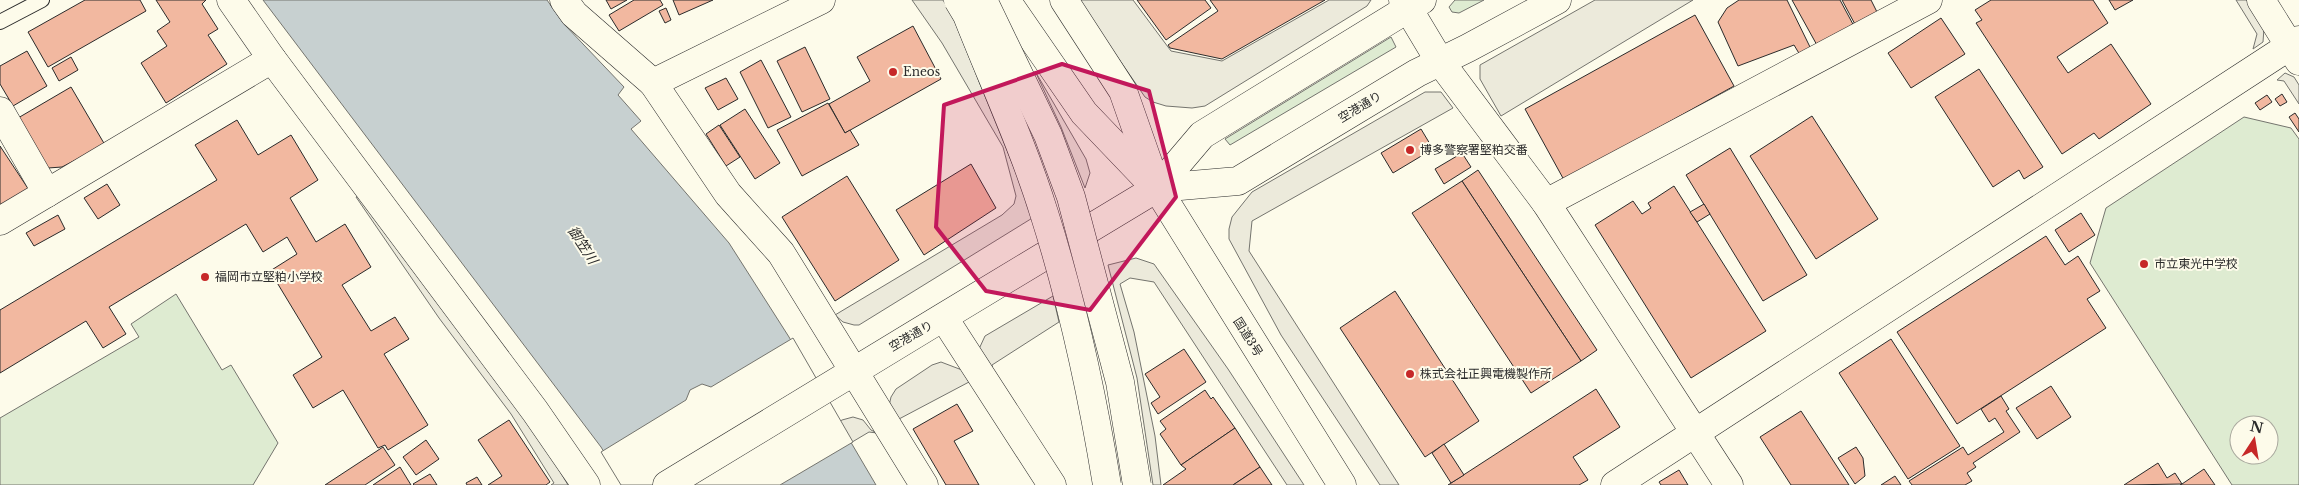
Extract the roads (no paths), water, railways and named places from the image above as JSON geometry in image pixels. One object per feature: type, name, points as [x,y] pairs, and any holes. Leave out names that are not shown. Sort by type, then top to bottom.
[{"type":"main road","points":[[231,0],[272,60],[535,411],[586,485]]},
{"type":"main road","points":[[564,0],[574,14],[654,83],[728,194],[781,253],[848,373],[924,485]]},
{"type":"main road","points":[[654,83],[822,0]]},
{"type":"main road","points":[[958,0],[967,16],[1022,148],[1044,214],[1092,390],[1107,485]]},
{"type":"main road","points":[[983,0],[1048,135],[1071,197],[1120,382],[1137,485]]},
{"type":"main road","name":"国道3号","points":[[1006,0],[1084,113],[1157,188]]},
{"type":"main road","name":"国道3号","points":[[1064,0],[1122,91],[1157,188],[1342,485]]},
{"type":"main road","name":"空港通り","points":[[1157,188],[1238,181],[1440,60],[1468,48],[1557,0]]},
{"type":"main road","points":[[1546,203],[1928,0]]},
{"type":"main road","points":[[1615,485],[2296,49],[2262,0]]},
{"type":"main road","points":[[1411,3],[1440,60],[1546,203],[1729,485]]},
{"type":"main road","name":"空港通り","points":[[667,485],[848,373],[944,318],[1157,188],[1202,135],[1411,3]]},
{"type":"main road","points":[[0,221],[272,60]]},
{"type":"main road","points":[[0,110],[47,192]]},
{"type":"main road","points":[[944,318],[1052,485]]},
{"type":"lane","points":[[0,22],[42,0]]},
{"type":"water","name":"御笠川","points":[[263,0],[547,0],[563,23],[624,87],[618,95],[641,121],[631,129],[729,243],[789,337],[876,485],[624,485],[601,447]]},
{"type":"place","name":"Eneos","points":[[893,72]]},
{"type":"place","name":"博多警察署堅粕交番","points":[[1410,150]]},
{"type":"place","name":"市立東光中学校","points":[[2144,264]]},
{"type":"place","name":"福岡市立堅粕小学校","points":[[205,277]]},
{"type":"place","name":"株式会社正興電機製作所","points":[[1410,374]]}]
